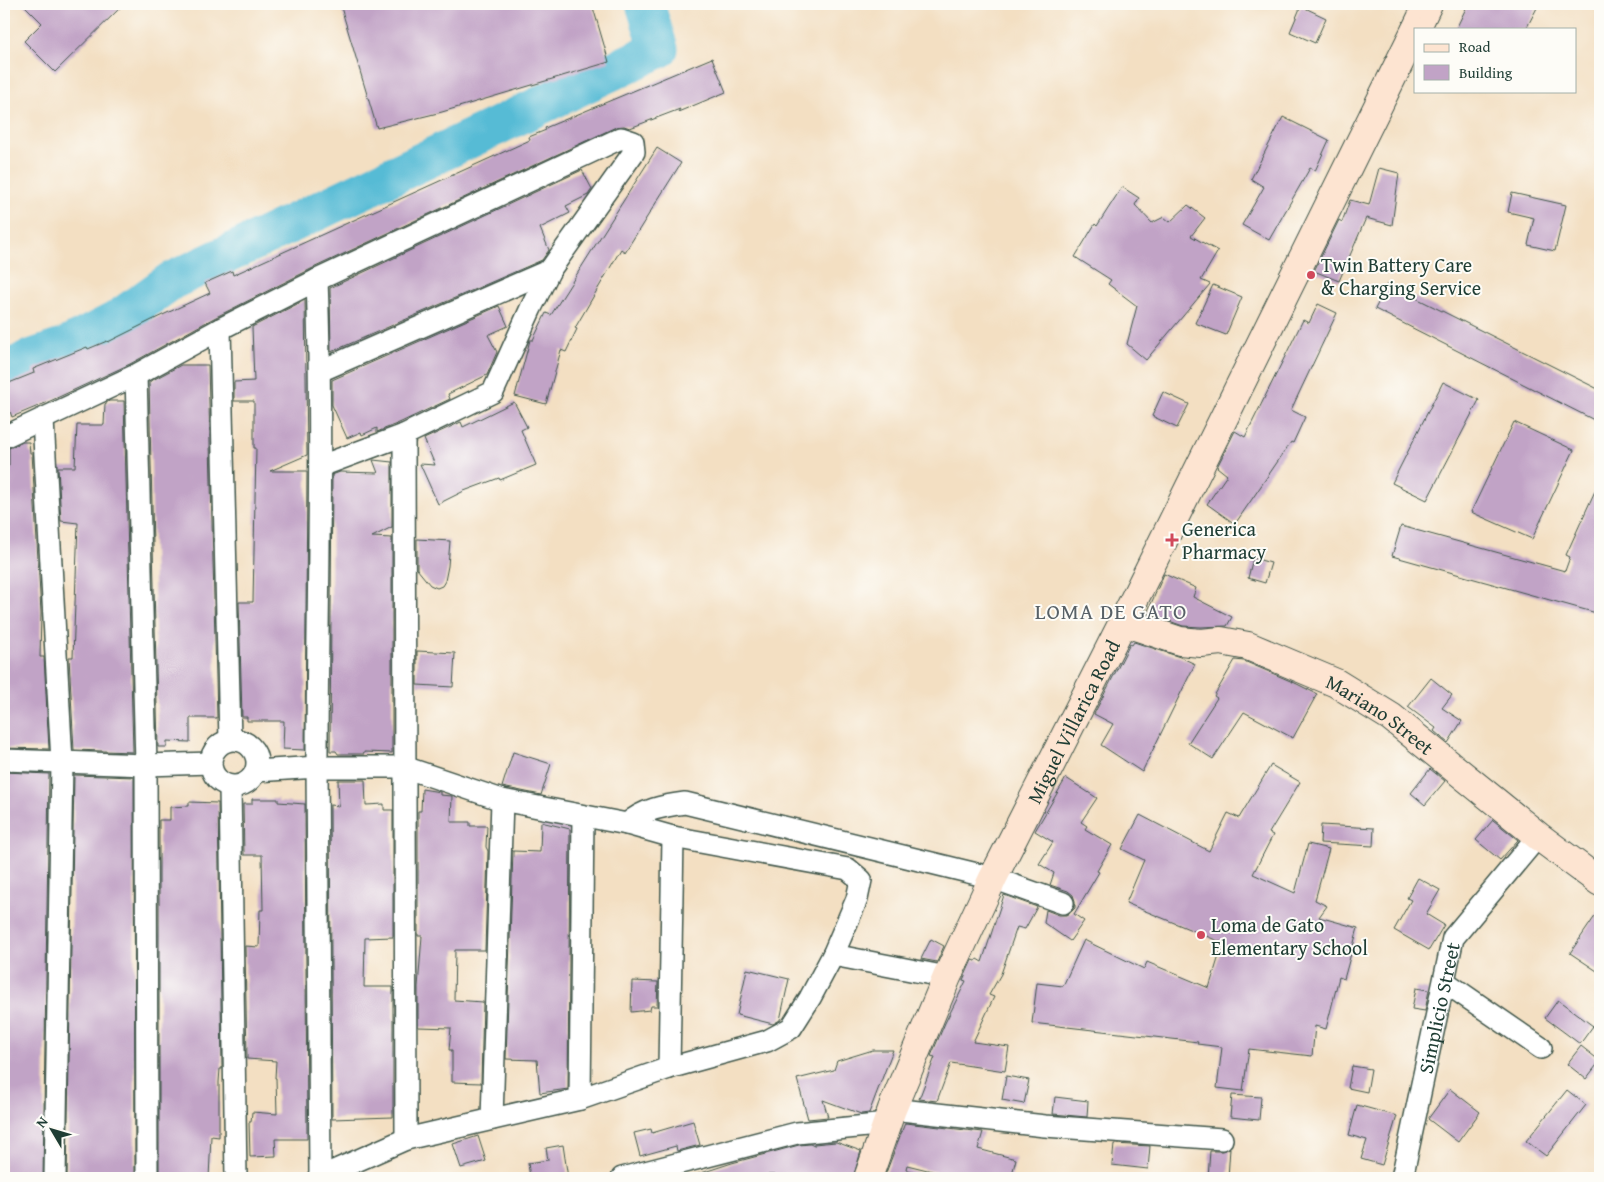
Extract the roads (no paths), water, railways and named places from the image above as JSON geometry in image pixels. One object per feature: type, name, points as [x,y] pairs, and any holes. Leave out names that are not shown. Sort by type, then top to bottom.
[{"type":"main road","name":"Miguel Villarica Road","points":[[1417,28],[1428,4]]},
{"type":"main road","name":"Miguel Villarica Road","points":[[868,1178],[889,1117],[947,977],[992,878],[1123,622],[1414,34]]},
{"type":"main road","name":"Mariano Street","points":[[1123,622],[1180,641],[1201,643],[1221,641],[1248,646],[1336,683],[1391,717],[1538,836],[1600,882]]},
{"type":"street","points":[[4,437],[136,375],[220,329],[317,280],[621,138],[633,142],[634,152],[550,270],[494,392],[404,435],[321,466]]},
{"type":"street","points":[[320,371],[550,270]]},
{"type":"street","points":[[256,771],[317,767],[404,767],[502,800],[626,824],[673,837],[848,869],[861,880],[857,899],[833,955],[810,998],[790,1028],[767,1041],[669,1068],[580,1099],[406,1138],[320,1178],[317,767],[321,466],[317,280]]},
{"type":"street","points":[[220,329],[230,740]]},
{"type":"street","points":[[136,375],[146,764],[147,1178]]},
{"type":"street","points":[[43,420],[62,762],[55,1178]]},
{"type":"street","points":[[404,435],[406,1138]]},
{"type":"street","points":[[230,740],[238,740],[252,748],[258,762],[252,778],[238,786],[230,786],[217,778],[211,763],[217,748],[223,742],[230,740]]},
{"type":"street","points":[[4,760],[146,764],[211,763]]},
{"type":"street","points":[[230,786],[236,1178]]},
{"type":"street","points":[[492,1119],[502,800]]},
{"type":"street","points":[[626,824],[637,815],[659,806],[685,803],[992,878],[1063,903]]},
{"type":"street","points":[[580,1099],[583,816]]},
{"type":"street","name":"Simplicio Street","points":[[1402,1178],[1453,938],[1538,836]]},
{"type":"street","points":[[669,1068],[673,837]]},
{"type":"street","points":[[833,955],[947,977]]},
{"type":"street","points":[[1445,982],[1542,1048]]},
{"type":"street","points":[[622,1178],[797,1133],[889,1117],[1222,1139]]},
{"type":"waterway","points":[[4,374],[27,360],[65,347],[117,320],[171,281],[659,49],[645,4]]},
{"type":"place","name":"Twin Battery Care & Charging Service","points":[[1311,275]]},
{"type":"place","name":"Generica Pharmacy","points":[[1172,540]]},
{"type":"place","name":"Loma de Gato Elementary School","points":[[1201,935]]},
{"type":"district","name":"LOMA DE GATO","points":[[1111,611]]}]
